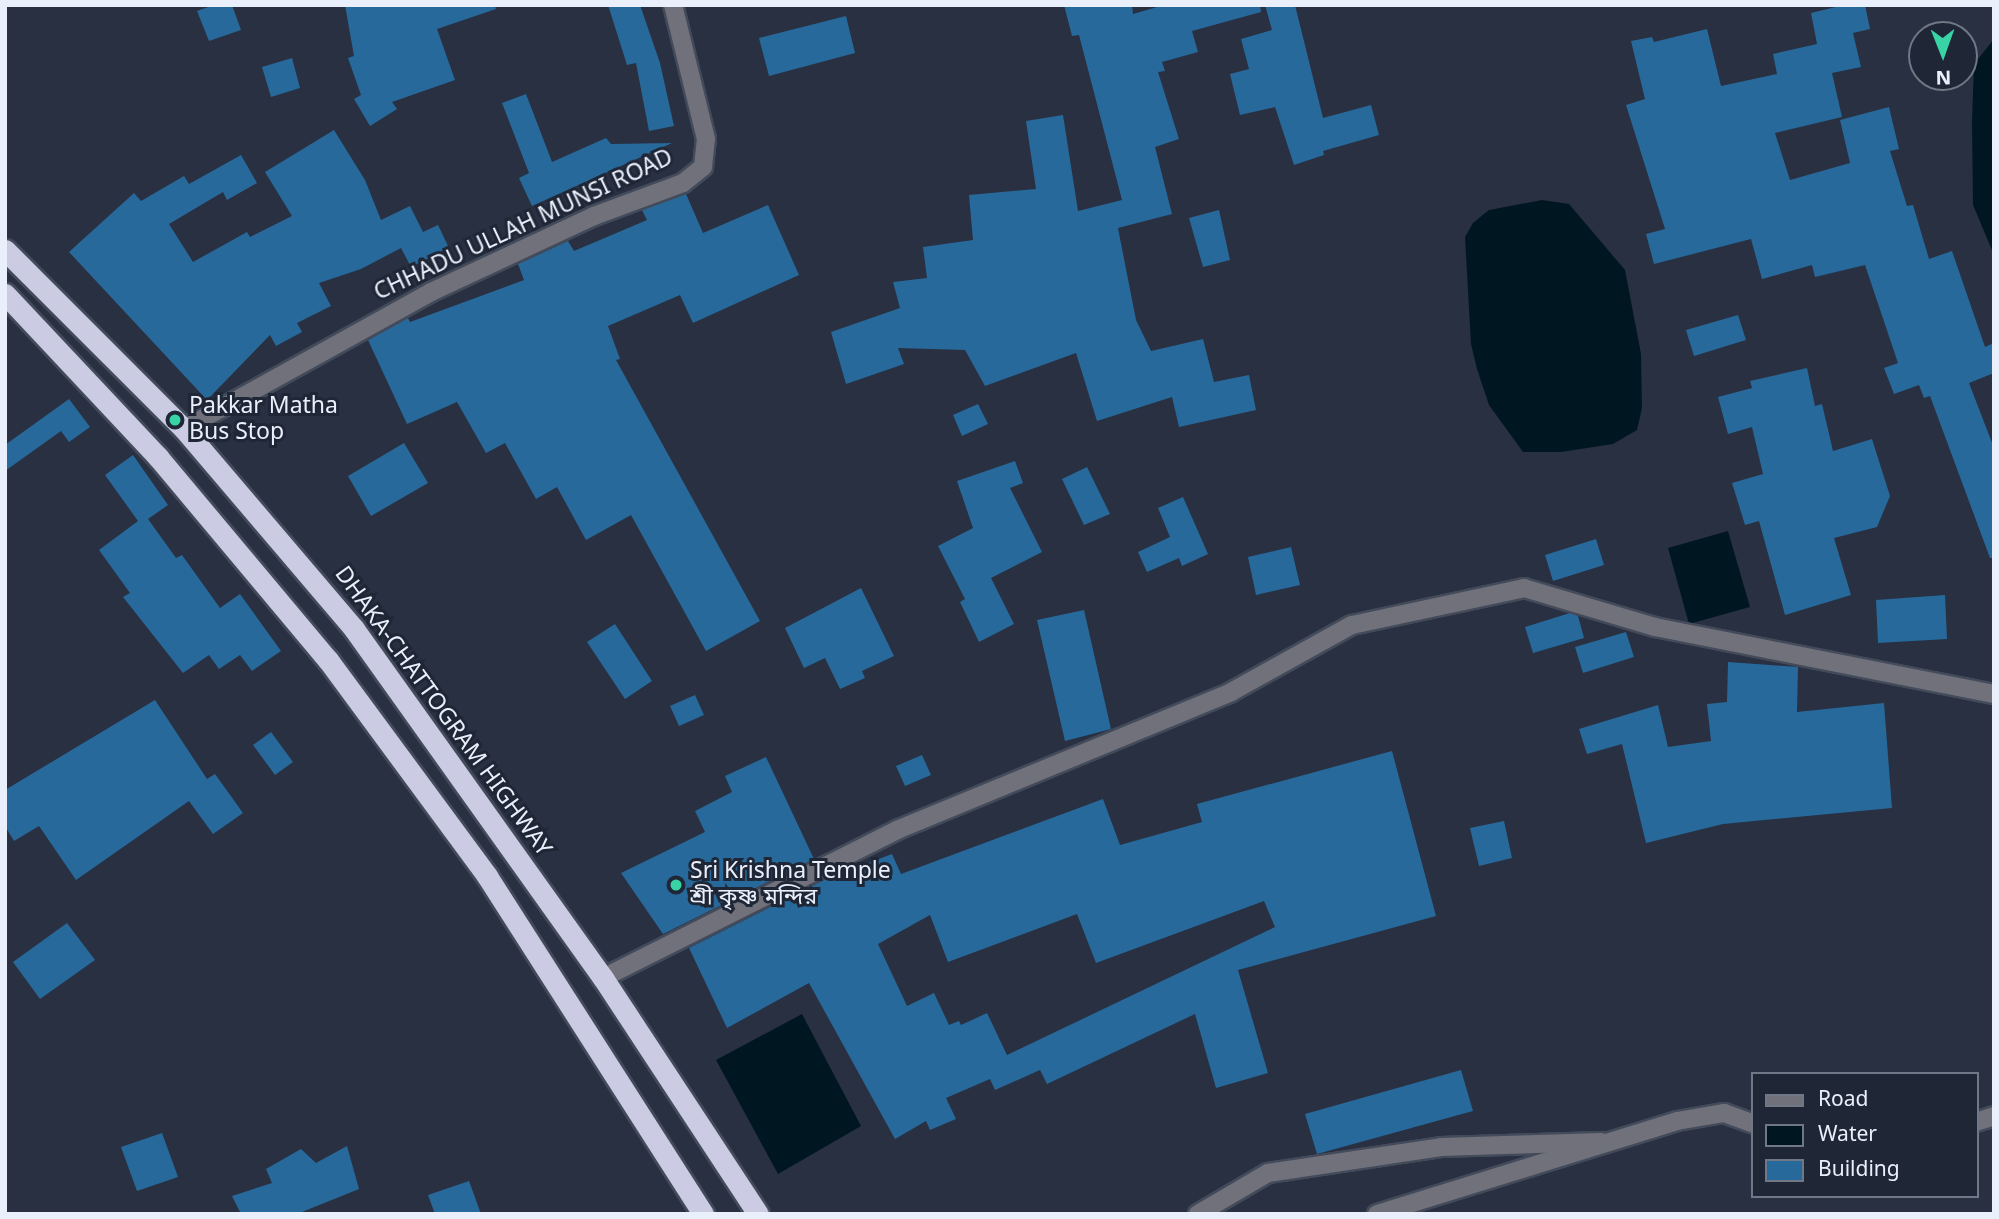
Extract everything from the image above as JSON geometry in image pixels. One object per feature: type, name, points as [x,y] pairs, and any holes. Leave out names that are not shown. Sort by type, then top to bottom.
[{"type":"highway","name":"DHAKA-CHATTOGRAM HIGHWAY","points":[[5,250],[184,429],[354,629],[603,978],[758,1214]]},
{"type":"highway","points":[[5,295],[158,457],[328,660],[487,876],[703,1214]]},
{"type":"street","name":"CHHADU ULLAH MUNSI ROAD","points":[[184,429],[431,292],[594,216],[683,183],[703,167],[706,139],[673,5]]},
{"type":"street","points":[[603,978],[897,831],[1231,692],[1352,625],[1524,588],[1655,627],[1994,694]]},
{"type":"street","points":[[1377,1214],[1433,1200],[1601,1142],[1677,1121],[1724,1113],[1750,1123]]},
{"type":"street","points":[[1198,1214],[1268,1173],[1441,1147],[1601,1142]]},
{"type":"water","points":[[1994,39],[1994,255],[1973,205],[1972,122],[1973,91],[1978,91],[1978,59]]},
{"type":"water","points":[[1542,200],[1569,204],[1625,270],[1641,354],[1642,408],[1637,430],[1613,444],[1561,452],[1523,452],[1489,405],[1477,369],[1471,344],[1465,237],[1473,223],[1489,210]]},
{"type":"water","points":[[1728,531],[1750,607],[1689,624],[1668,548]]},
{"type":"water","points":[[802,1014],[861,1126],[778,1174],[716,1060]]},
{"type":"building","points":[[214,5],[232,5],[241,30],[209,41],[197,11]]},
{"type":"building","points":[[345,5],[495,5],[496,9],[437,29],[455,80],[392,102],[397,109],[370,126],[354,99],[361,95],[348,58],[354,56]]},
{"type":"building","points":[[608,5],[640,5],[660,63],[674,126],[649,131],[636,63],[627,65]]},
{"type":"building","points":[[1064,5],[1132,5],[1133,14],[1164,5],[1260,5],[1261,12],[1192,31],[1198,52],[1162,62],[1165,71],[1158,72],[1179,139],[1155,147],[1172,214],[1118,228],[1136,320],[1151,351],[1203,339],[1214,382],[1249,375],[1256,410],[1179,427],[1172,397],[1097,421],[1076,353],[985,386],[965,350],[898,348],[904,364],[846,384],[831,332],[900,308],[893,282],[927,278],[923,247],[973,240],[969,195],[1036,189],[1026,121],[1063,115],[1078,211],[1122,200],[1079,35],[1072,36]]},
{"type":"building","points":[[1265,5],[1295,5],[1323,118],[1371,105],[1379,135],[1323,151],[1324,155],[1294,165],[1275,107],[1240,115],[1230,74],[1249,69],[1241,39],[1272,30]]},
{"type":"building","points":[[1844,5],[1865,5],[1870,29],[1853,33],[1861,67],[1832,73],[1842,117],[1775,133],[1790,180],[1850,163],[1840,120],[1889,107],[1899,149],[1890,151],[1907,206],[1913,205],[1929,259],[1952,251],[1985,347],[1994,343],[1994,373],[1969,383],[1994,448],[1994,558],[1990,558],[1930,396],[1924,398],[1919,385],[1894,394],[1884,368],[1898,363],[1865,265],[1815,277],[1812,265],[1762,279],[1751,239],[1654,264],[1646,234],[1665,229],[1626,105],[1645,99],[1631,41],[1652,37],[1654,42],[1707,29],[1721,86],[1777,74],[1773,54],[1817,44],[1811,13]]},
{"type":"building","points":[[846,16],[855,53],[769,76],[759,38]]},
{"type":"building","points":[[292,58],[300,88],[271,97],[262,67]]},
{"type":"building","points":[[526,94],[552,162],[606,138],[611,144],[672,143],[532,206],[519,178],[529,173],[502,103]]},
{"type":"building","points":[[334,130],[365,180],[381,220],[410,206],[423,232],[438,225],[449,248],[411,267],[401,248],[361,269],[319,283],[331,306],[297,323],[302,332],[276,346],[270,335],[207,400],[69,252],[134,193],[141,201],[184,176],[189,184],[241,155],[257,183],[227,200],[223,192],[169,224],[193,262],[247,232],[250,237],[292,216],[265,172]]},
{"type":"building","points":[[686,194],[703,233],[768,205],[799,275],[693,323],[680,295],[608,326],[620,359],[616,360],[760,621],[706,651],[631,515],[586,540],[557,487],[536,499],[505,443],[486,453],[457,402],[407,424],[368,340],[408,318],[410,322],[524,280],[518,264],[568,241],[574,251],[647,220],[642,210]]},
{"type":"building","points":[[1219,210],[1230,260],[1203,267],[1189,218]]},
{"type":"building","points":[[1738,315],[1746,340],[1694,356],[1686,330]]},
{"type":"building","points":[[1807,368],[1815,406],[1822,404],[1833,451],[1872,439],[1890,496],[1877,527],[1834,538],[1851,595],[1785,615],[1759,521],[1745,525],[1732,483],[1763,474],[1752,427],[1728,434],[1718,397],[1752,388],[1750,381]]},
{"type":"building","points":[[69,399],[90,427],[69,442],[61,431],[5,471],[5,445]]},
{"type":"building","points":[[978,404],[988,424],[962,436],[953,415]]},
{"type":"building","points":[[404,443],[428,483],[371,516],[348,476]]},
{"type":"building","points":[[133,455],[168,505],[148,519],[176,558],[182,555],[220,608],[240,594],[281,651],[252,671],[240,655],[219,669],[209,655],[183,673],[123,597],[130,593],[99,550],[138,521],[105,475]]},
{"type":"building","points":[[1015,461],[1023,483],[1010,488],[1042,552],[991,578],[1014,624],[979,642],[960,602],[965,599],[938,546],[973,528],[957,481]]},
{"type":"building","points":[[1087,467],[1110,514],[1084,525],[1062,479]]},
{"type":"building","points":[[1183,497],[1208,554],[1182,566],[1179,558],[1147,572],[1138,552],[1170,537],[1158,508]]},
{"type":"building","points":[[1596,539],[1604,565],[1553,581],[1545,555]]},
{"type":"building","points":[[1291,547],[1300,585],[1256,595],[1248,557]]},
{"type":"building","points":[[861,588],[894,656],[862,671],[865,678],[840,689],[825,658],[804,668],[785,628]]},
{"type":"building","points":[[1945,595],[1947,639],[1878,643],[1876,600]]},
{"type":"building","points":[[1084,610],[1111,729],[1065,741],[1037,620]]},
{"type":"building","points":[[1570,613],[1578,616],[1584,638],[1533,653],[1525,627]]},
{"type":"building","points":[[615,624],[652,681],[625,699],[587,642]]},
{"type":"building","points":[[1626,632],[1634,657],[1583,673],[1575,647]]},
{"type":"building","points":[[1728,662],[1798,667],[1797,712],[1884,703],[1892,808],[1723,824],[1646,843],[1622,744],[1587,754],[1579,729],[1658,705],[1668,747],[1711,741],[1707,704],[1727,702]]},
{"type":"building","points":[[695,695],[704,715],[679,726],[670,706]]},
{"type":"building","points":[[155,700],[207,779],[215,774],[243,813],[213,834],[189,801],[76,880],[39,826],[14,841],[5,826],[5,790]]},
{"type":"building","points":[[271,732],[293,762],[275,775],[253,745]]},
{"type":"building","points":[[1392,751],[1436,916],[1238,970],[1268,1073],[1216,1088],[1195,1014],[1047,1084],[1040,1070],[995,1090],[990,1079],[946,1098],[956,1119],[930,1130],[926,1121],[895,1139],[809,983],[727,1028],[689,948],[824,880],[892,854],[901,874],[1103,799],[1120,845],[1202,822],[1197,804]],"holes":[[[1264,901],[1275,927],[1007,1055],[987,1013],[961,1025],[959,1021],[949,1025],[934,993],[907,1006],[878,944],[930,915],[948,962],[1077,914],[1096,963]]]},
{"type":"building","points":[[922,755],[931,775],[905,786],[896,766]]},
{"type":"building","points":[[766,757],[814,859],[663,934],[621,873],[705,832],[695,811],[732,792],[725,776]]},
{"type":"building","points":[[1504,821],[1512,858],[1479,866],[1470,828]]},
{"type":"building","points":[[67,923],[95,960],[40,999],[13,962]]},
{"type":"building","points":[[1461,1070],[1473,1111],[1317,1154],[1305,1114]]},
{"type":"building","points":[[162,1133],[178,1177],[137,1191],[121,1147]]},
{"type":"building","points":[[347,1146],[359,1189],[297,1214],[241,1214],[232,1196],[272,1183],[266,1169],[301,1149],[316,1163]]},
{"type":"building","points":[[469,1181],[481,1214],[435,1214],[428,1195]]},
{"type":"place","name":"Pakkar Matha Bus Stop","points":[[175,420]]},
{"type":"place","name":"Sri Krishna Temple শ্রী কৃষ্ণ মন্দির","points":[[676,885]]}]
